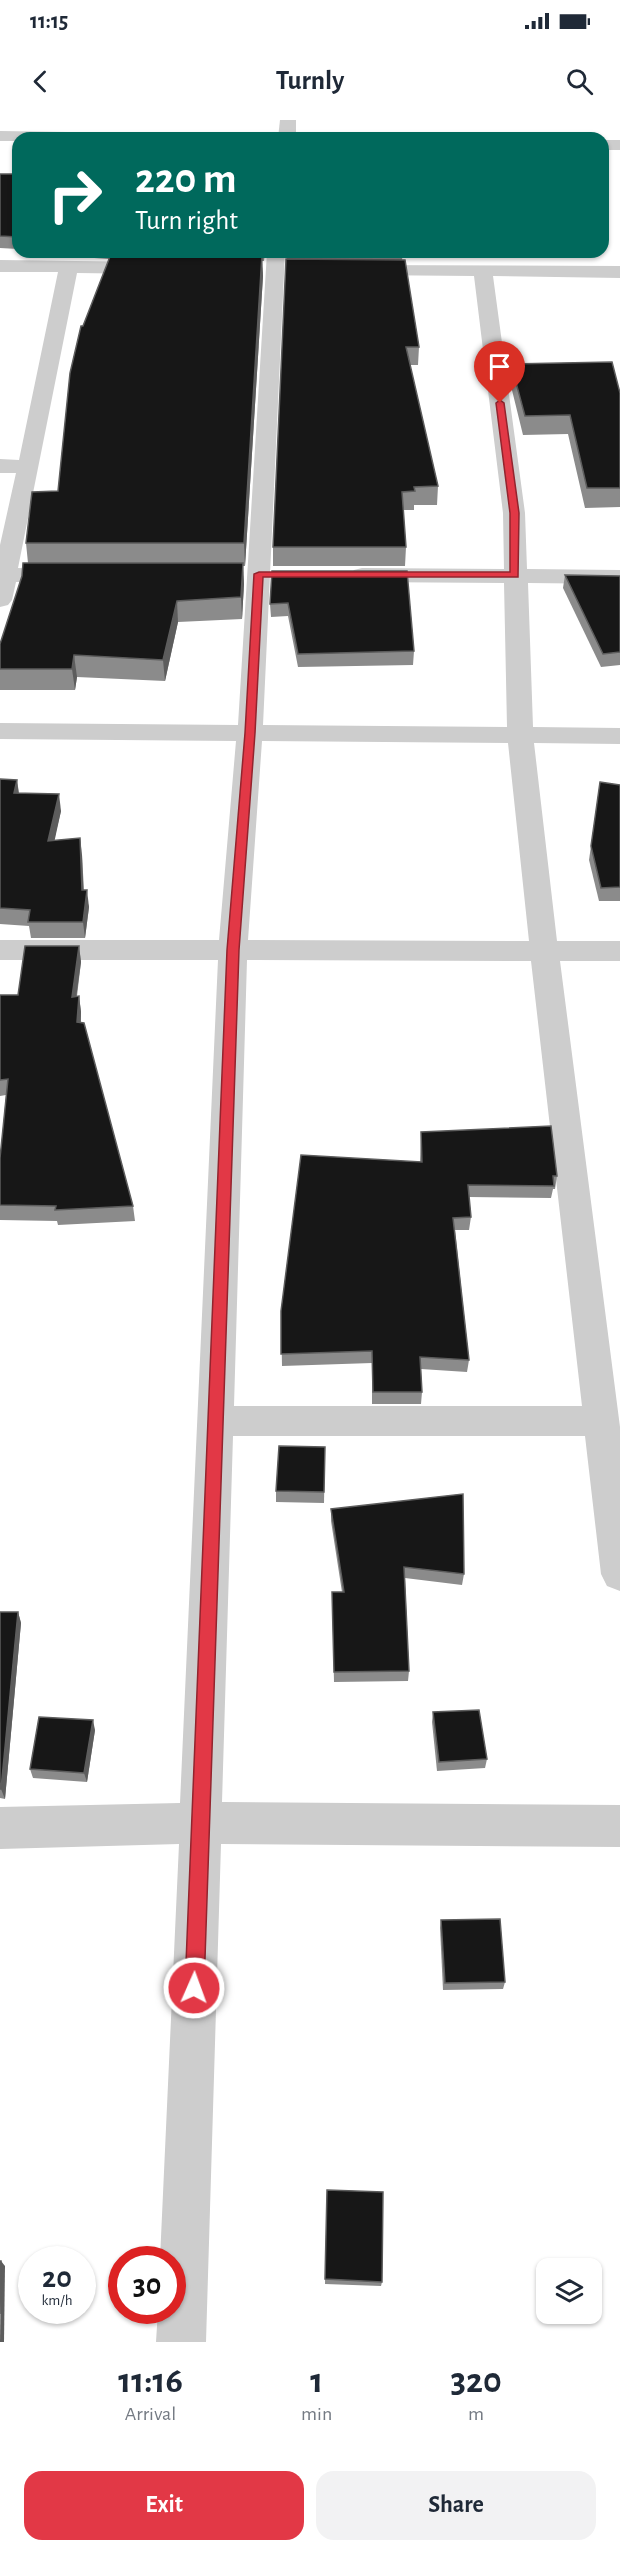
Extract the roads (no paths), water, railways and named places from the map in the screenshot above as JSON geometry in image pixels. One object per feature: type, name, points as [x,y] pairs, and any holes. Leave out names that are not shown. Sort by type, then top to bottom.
[{"type":"street","points":[[252,268],[276,260],[298,269]]},
{"type":"street","points":[[182,2342],[233,950],[250,733],[276,260]]},
{"type":"street","points":[[0,266],[172,268]]},
{"type":"street","points":[[0,600],[69,267]]},
{"type":"street","points":[[344,269],[620,272]]},
{"type":"street","points":[[483,270],[514,513],[520,735],[620,1574]]},
{"type":"street","points":[[0,466],[28,466]]},
{"type":"street","points":[[340,574],[620,577]]},
{"type":"street","points":[[6,575],[87,575]]},
{"type":"street","points":[[0,731],[620,736]]},
{"type":"street","points":[[0,950],[544,949],[620,951]]},
{"type":"street","points":[[215,1421],[601,1421]]},
{"type":"street","points":[[0,1828],[201,1822],[620,1826]]}]
